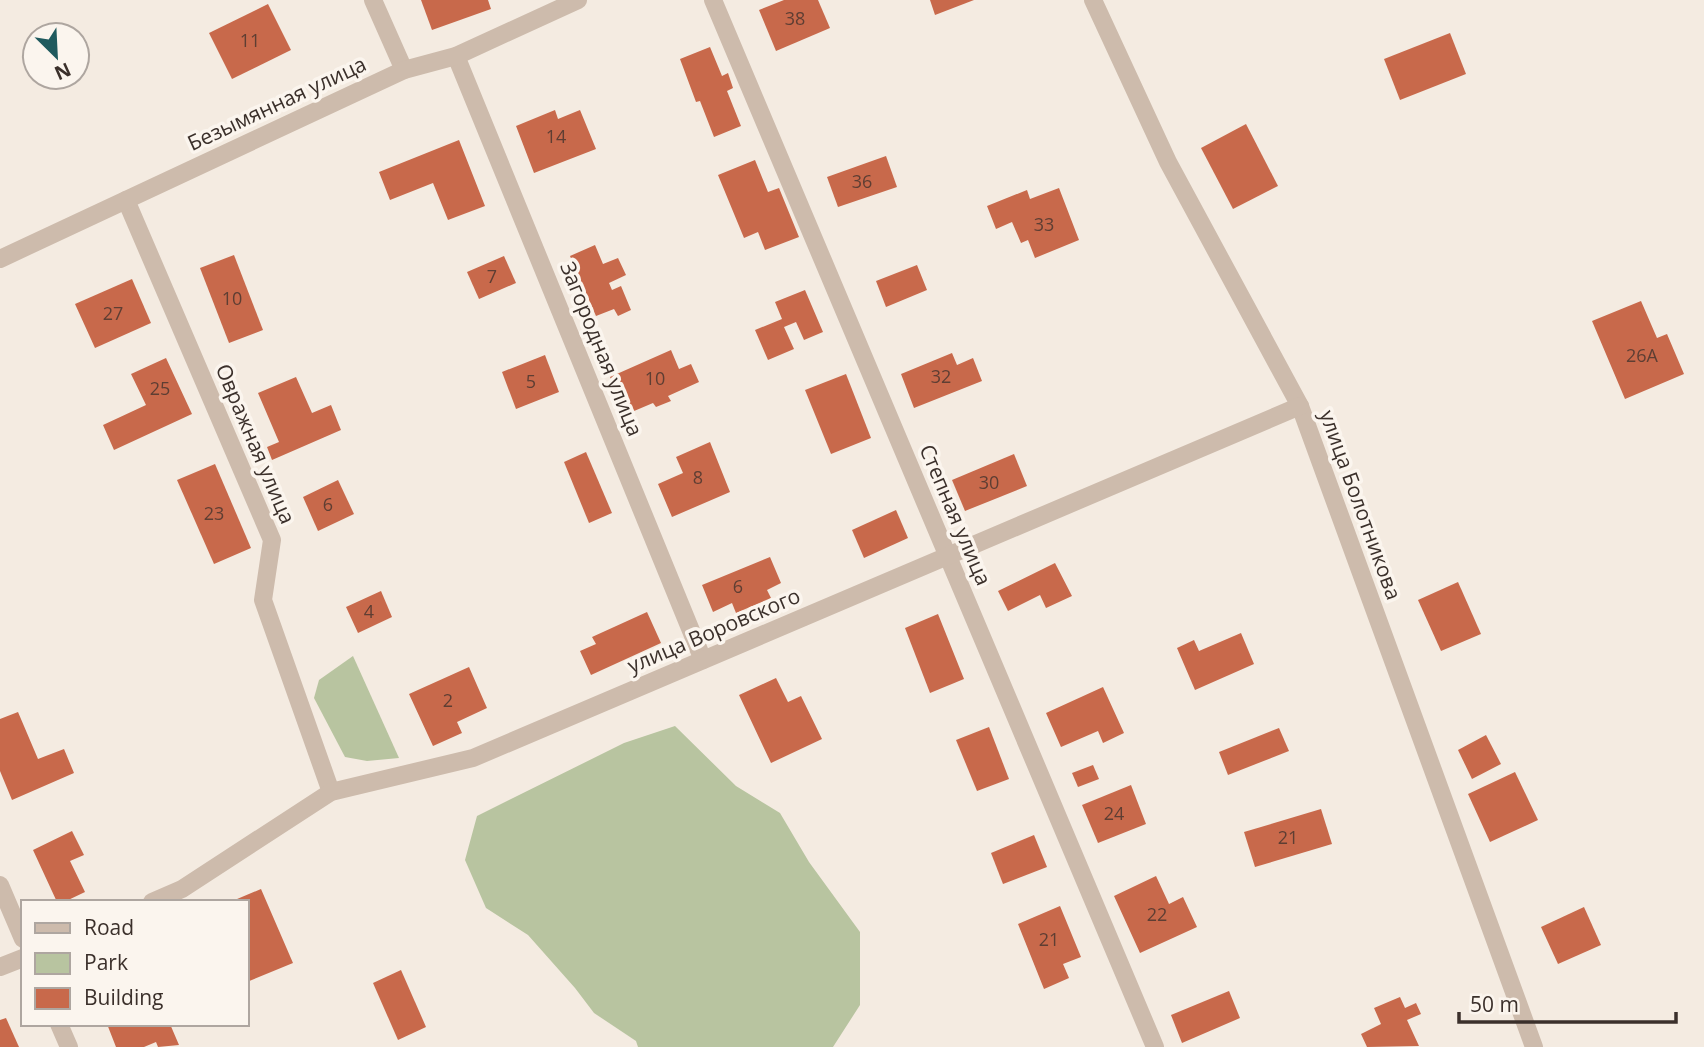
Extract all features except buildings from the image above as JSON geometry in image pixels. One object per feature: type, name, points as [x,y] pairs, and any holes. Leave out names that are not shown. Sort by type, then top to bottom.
[{"type":"street","points":[[373,0],[404,69]]},
{"type":"street","name":"Безымянная улица","points":[[0,259],[404,69],[456,56],[578,0]]},
{"type":"street","name":"Степная улица","points":[[713,0],[1155,1047]]},
{"type":"street","name":"улица Болотникова","points":[[1093,0],[1168,162],[1300,406],[1534,1047]]},
{"type":"street","name":"Загородная улица","points":[[456,56],[703,660]]},
{"type":"street","name":"Овражная улица","points":[[126,200],[272,540],[263,600],[331,792]]},
{"type":"street","name":"улица Воровского","points":[[157,900],[182,889],[331,792],[473,758],[1300,406]]},
{"type":"street","points":[[0,885],[21,934]]},
{"type":"street","points":[[0,967],[21,959]]},
{"type":"street","points":[[60,1026],[69,1047]]},
{"type":"green space","points":[[353,656],[399,758],[367,761],[345,757],[314,698],[319,680]]},
{"type":"green space","points":[[675,726],[736,786],[780,813],[809,862],[860,932],[860,1005],[833,1047],[638,1047],[636,1041],[594,1013],[528,935],[486,908],[465,860],[477,816],[624,743]]}]
